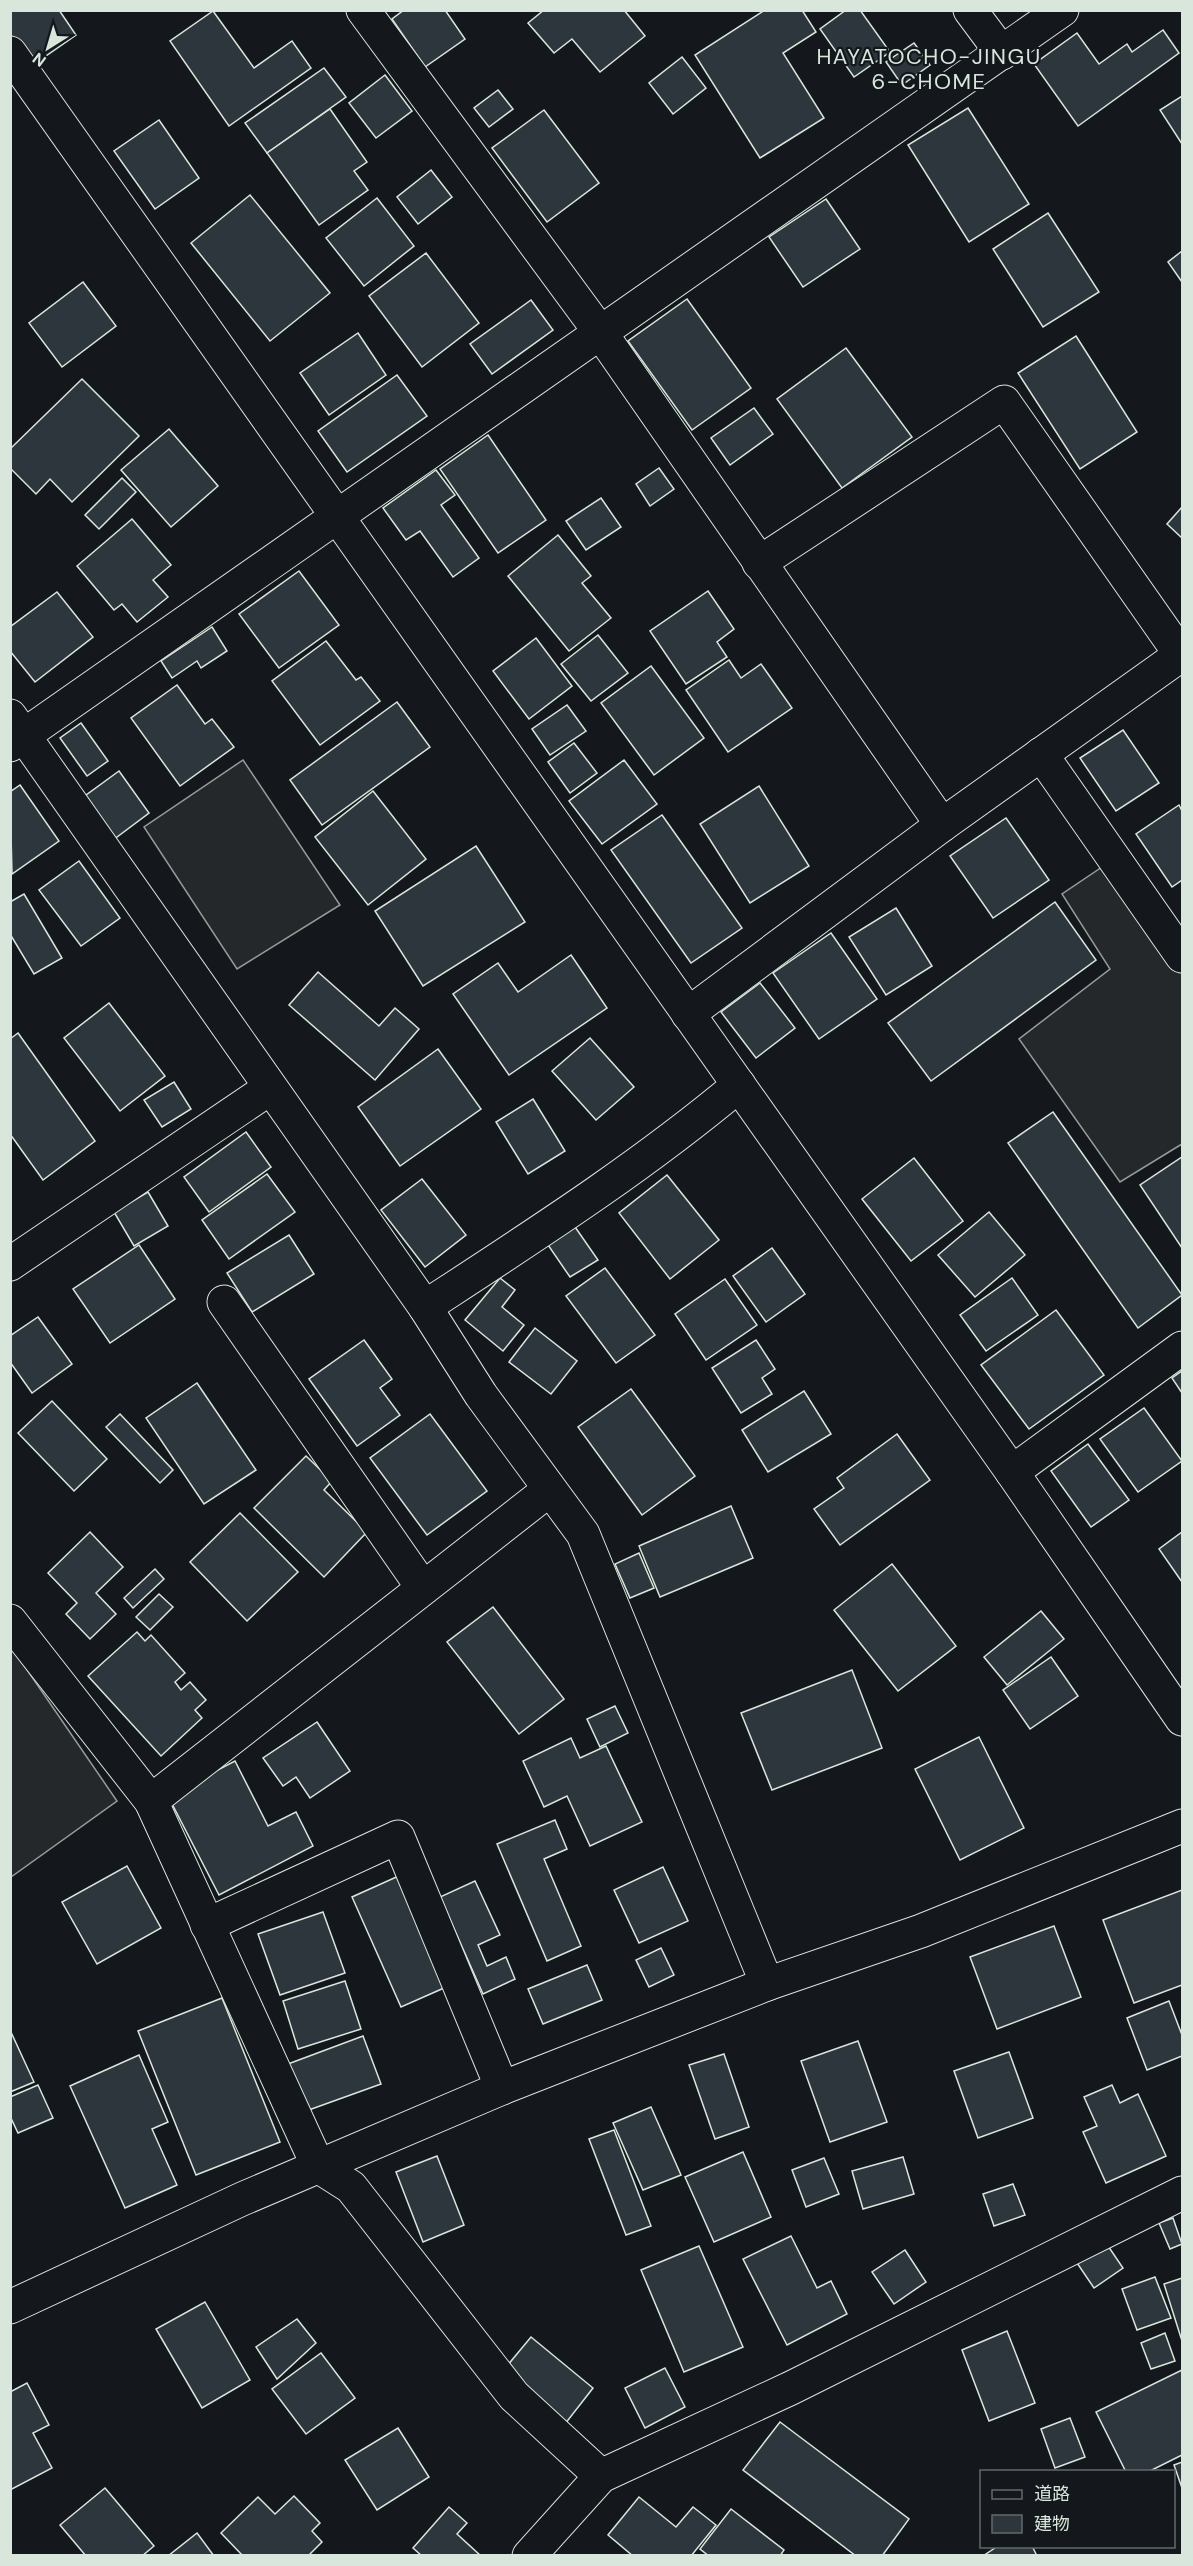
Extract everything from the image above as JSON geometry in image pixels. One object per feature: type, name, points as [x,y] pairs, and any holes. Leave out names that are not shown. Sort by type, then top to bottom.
[{"type":"street","points":[[363,10],[600,332],[942,825]]},
{"type":"street","points":[[970,10],[1002,53]]},
{"type":"street","points":[[767,1984],[583,1534],[481,1395],[425,1307],[15,732],[337,518],[1062,10]]},
{"type":"street","points":[[10,53],[1012,1472],[1182,1719]]},
{"type":"street","points":[[688,1014],[942,825],[1182,655],[1004,402],[759,563]]},
{"type":"street","points":[[1041,754],[1182,956]]},
{"type":"street","points":[[425,1307],[562,1217],[691,1126],[739,1086]]},
{"type":"street","points":[[10,1264],[270,1088]]},
{"type":"street","points":[[224,1302],[423,1588]]},
{"type":"street","points":[[1012,1472],[1182,1348]]},
{"type":"street","points":[[151,1801],[549,1490]]},
{"type":"street","points":[[10,1621],[151,1801],[318,2166],[351,2187],[514,2396],[601,2476]]},
{"type":"street","points":[[10,2307],[318,2166],[502,2088],[767,1984],[921,1931],[1182,1826]]},
{"type":"street","points":[[207,1925],[398,1837],[502,2088]]},
{"type":"street","points":[[529,2556],[601,2476],[791,2388],[1182,2193]]},
{"type":"shaded area","points":[[243,760],[340,905],[237,969],[144,827]]},
{"type":"shaded area","points":[[1111,861],[1182,971],[1182,1144],[1120,1182],[1019,1039],[1110,969],[1062,894]]},
{"type":"shaded area","points":[[10,1645],[117,1801],[11,1877],[10,1877]]},
{"type":"building","points":[[59,10],[76,35],[33,65],[10,34],[10,11]]},
{"type":"building","points":[[404,10],[445,10],[465,39],[425,67],[392,19]]},
{"type":"building","points":[[544,10],[624,10],[645,36],[600,72],[572,39],[554,53],[528,23]]},
{"type":"building","points":[[765,10],[802,10],[816,32],[783,53],[824,118],[760,158],[695,55]]},
{"type":"building","points":[[846,10],[860,10],[890,52],[854,77],[820,29]]},
{"type":"building","points":[[213,11],[254,68],[292,41],[311,68],[229,126],[170,41]]},
{"type":"building","points":[[1163,30],[1179,53],[1078,126],[1034,64],[1077,33],[1099,64],[1127,44],[1132,52]]},
{"type":"building","points":[[914,43],[930,65],[902,85],[886,62]]},
{"type":"building","points":[[682,57],[706,88],[673,114],[649,83]]},
{"type":"building","points":[[324,68],[346,97],[267,153],[245,123]]},
{"type":"building","points":[[385,75],[412,111],[376,138],[349,103]]},
{"type":"building","points":[[498,90],[513,109],[489,127],[474,108]]},
{"type":"building","points":[[1182,96],[1182,144],[1160,110]]},
{"type":"building","points":[[968,108],[1029,204],[969,242],[908,145]]},
{"type":"building","points":[[330,109],[367,162],[354,171],[368,190],[319,225],[267,153]]},
{"type":"building","points":[[544,110],[599,183],[547,222],[492,148]]},
{"type":"building","points":[[159,120],[199,178],[155,209],[114,151]]},
{"type":"building","points":[[431,170],[452,197],[418,224],[397,197]]},
{"type":"building","points":[[250,195],[330,293],[270,341],[191,243]]},
{"type":"building","points":[[377,198],[414,246],[364,286],[326,238]]},
{"type":"building","points":[[826,199],[860,249],[803,287],[769,237]]},
{"type":"building","points":[[1048,213],[1099,292],[1043,327],[993,249]]},
{"type":"building","points":[[1182,251],[1182,282],[1168,262]]},
{"type":"building","points":[[426,253],[479,323],[422,367],[369,296]]},
{"type":"building","points":[[83,282],[116,326],[62,367],[29,323]]},
{"type":"building","points":[[687,299],[751,388],[692,430],[628,341]]},
{"type":"building","points":[[531,300],[553,330],[492,374],[470,344]]},
{"type":"building","points":[[358,333],[386,375],[329,415],[300,373]]},
{"type":"building","points":[[1076,336],[1137,432],[1080,469],[1018,373]]},
{"type":"building","points":[[846,348],[912,437],[842,488],[777,399]]},
{"type":"building","points":[[397,375],[427,416],[347,472],[318,431]]},
{"type":"building","points":[[82,379],[139,436],[72,502],[50,479],[36,494],[10,468],[10,449]]},
{"type":"building","points":[[754,408],[773,434],[730,465],[711,438]]},
{"type":"building","points":[[169,429],[218,486],[171,527],[121,470]]},
{"type":"building","points":[[488,435],[546,520],[498,553],[440,469]]},
{"type":"building","points":[[659,468],[674,489],[650,506],[636,484]]},
{"type":"building","points":[[436,470],[455,495],[441,505],[479,558],[453,577],[420,531],[406,540],[383,508]]},
{"type":"building","points":[[122,478],[136,492],[99,529],[85,515]]},
{"type":"building","points":[[601,498],[621,527],[586,550],[566,521]]},
{"type":"building","points":[[1182,507],[1182,538],[1167,524]]},
{"type":"building","points":[[132,519],[171,565],[153,580],[168,597],[137,622],[122,604],[114,610],[77,566]]},
{"type":"building","points":[[558,535],[591,576],[582,583],[611,618],[569,651],[508,576]]},
{"type":"building","points":[[299,571],[339,625],[279,668],[239,614]]},
{"type":"building","points":[[708,591],[734,629],[717,642],[727,657],[686,684],[650,631]]},
{"type":"building","points":[[57,592],[93,637],[35,682],[10,651],[10,627]]},
{"type":"building","points":[[212,627],[227,651],[201,668],[197,661],[172,678],[161,661]]},
{"type":"building","points":[[598,635],[628,673],[591,701],[561,664]]},
{"type":"building","points":[[536,638],[572,686],[529,719],[493,671]]},
{"type":"building","points":[[326,641],[356,680],[361,677],[380,701],[320,745],[272,681]]},
{"type":"building","points":[[729,660],[741,678],[761,664],[792,708],[728,752],[686,690]]},
{"type":"building","points":[[651,666],[704,738],[654,775],[601,703]]},
{"type":"building","points":[[177,685],[205,724],[212,719],[234,747],[180,786],[131,718]]},
{"type":"building","points":[[397,702],[430,747],[322,825],[290,780]]},
{"type":"building","points":[[567,705],[586,731],[550,755],[532,729]]},
{"type":"building","points":[[81,723],[108,761],[87,776],[60,738]]},
{"type":"building","points":[[1123,730],[1159,783],[1116,811],[1080,758]]},
{"type":"building","points":[[574,743],[597,773],[570,793],[548,762]]},
{"type":"building","points":[[624,760],[657,804],[602,844],[569,801]]},
{"type":"building","points":[[119,771],[149,813],[109,843],[78,801]]},
{"type":"building","points":[[20,785],[59,841],[12,874],[10,792]]},
{"type":"building","points":[[759,786],[809,866],[750,903],[700,824]]},
{"type":"building","points":[[373,791],[426,859],[368,905],[315,837]]},
{"type":"building","points":[[1179,805],[1182,811],[1182,880],[1172,887],[1136,834]]},
{"type":"building","points":[[662,815],[742,928],[691,963],[611,850]]},
{"type":"building","points":[[1006,818],[1049,880],[993,918],[950,856]]},
{"type":"building","points":[[476,846],[525,922],[423,986],[375,911]]},
{"type":"building","points":[[79,861],[120,918],[81,946],[39,890]]},
{"type":"building","points":[[24,894],[62,958],[34,974],[10,934],[10,902]]},
{"type":"building","points":[[1055,902],[1096,960],[931,1081],[888,1023]]},
{"type":"building","points":[[896,908],[932,966],[886,995],[849,937]]},
{"type":"building","points":[[831,933],[877,999],[819,1039],[773,973]]},
{"type":"building","points":[[571,955],[607,1008],[509,1075],[453,994],[498,963],[518,992]]},
{"type":"building","points":[[318,972],[379,1026],[395,1008],[419,1029],[375,1080],[289,1005]]},
{"type":"building","points":[[760,983],[795,1028],[756,1058],[721,1012]]},
{"type":"building","points":[[109,1003],[165,1076],[120,1111],[64,1038]]},
{"type":"building","points":[[18,1033],[95,1141],[43,1180],[10,1134],[10,1039]]},
{"type":"building","points":[[590,1038],[634,1087],[596,1120],[552,1071]]},
{"type":"building","points":[[438,1049],[481,1109],[400,1166],[358,1107]]},
{"type":"building","points":[[174,1082],[191,1109],[162,1127],[144,1100]]},
{"type":"building","points":[[533,1099],[565,1151],[528,1174],[496,1122]]},
{"type":"building","points":[[1053,1112],[1182,1295],[1138,1328],[1008,1143]]},
{"type":"building","points":[[246,1132],[271,1167],[209,1212],[184,1177]]},
{"type":"building","points":[[1182,1157],[1182,1248],[1140,1185]]},
{"type":"building","points":[[914,1158],[963,1221],[911,1261],[862,1199]]},
{"type":"building","points":[[267,1174],[295,1212],[229,1259],[202,1220]]},
{"type":"building","points":[[667,1175],[719,1240],[670,1279],[619,1213]]},
{"type":"building","points":[[422,1179],[466,1235],[425,1267],[381,1210]]},
{"type":"building","points":[[148,1192],[168,1226],[134,1246],[114,1212]]},
{"type":"building","points":[[989,1212],[1025,1255],[975,1297],[938,1255]]},
{"type":"building","points":[[573,1224],[598,1260],[570,1277],[546,1242]]},
{"type":"building","points":[[289,1235],[314,1274],[252,1312],[227,1273]]},
{"type":"building","points":[[139,1245],[175,1299],[110,1343],[73,1289]]},
{"type":"building","points":[[772,1248],[805,1294],[766,1322],[733,1276]]},
{"type":"building","points":[[605,1268],[655,1335],[616,1363],[566,1296]]},
{"type":"building","points":[[500,1278],[515,1290],[502,1307],[524,1325],[503,1351],[465,1320]]},
{"type":"building","points":[[1012,1278],[1038,1315],[986,1351],[960,1315]]},
{"type":"building","points":[[725,1279],[757,1325],[706,1360],[675,1314]]},
{"type":"building","points":[[1056,1310],[1104,1375],[1029,1429],[981,1365]]},
{"type":"building","points":[[38,1317],[72,1364],[32,1393],[10,1362],[10,1336]]},
{"type":"building","points":[[535,1328],[577,1361],[551,1394],[509,1362]]},
{"type":"building","points":[[364,1340],[392,1379],[380,1388],[400,1415],[357,1446],[309,1379]]},
{"type":"building","points":[[756,1340],[775,1369],[762,1378],[772,1394],[741,1413],[712,1368]]},
{"type":"building","points":[[1182,1371],[1182,1393],[1172,1378]]},
{"type":"building","points":[[197,1383],[256,1470],[204,1504],[146,1418]]},
{"type":"building","points":[[631,1389],[695,1476],[642,1515],[578,1427]]},
{"type":"building","points":[[804,1391],[831,1434],[768,1472],[742,1430]]},
{"type":"building","points":[[52,1401],[107,1459],[74,1491],[18,1433]]},
{"type":"building","points":[[1144,1408],[1182,1461],[1138,1492],[1100,1439]]},
{"type":"building","points":[[120,1414],[173,1470],[160,1483],[106,1427]]},
{"type":"building","points":[[430,1414],[487,1491],[427,1535],[370,1458]]},
{"type":"building","points":[[897,1434],[930,1480],[840,1545],[814,1509],[844,1488],[837,1478]]},
{"type":"building","points":[[1088,1444],[1129,1500],[1091,1527],[1051,1471]]},
{"type":"building","points":[[306,1456],[332,1481],[324,1490],[367,1532],[324,1577],[254,1508]]},
{"type":"building","points":[[731,1506],[753,1558],[660,1597],[639,1546]]},
{"type":"building","points":[[240,1513],[298,1572],[247,1621],[190,1562]]},
{"type":"building","points":[[90,1532],[123,1567],[96,1593],[116,1614],[90,1639],[66,1614],[77,1603],[48,1573]]},
{"type":"building","points":[[1182,1532],[1182,1582],[1159,1549]]},
{"type":"building","points":[[639,1553],[654,1588],[630,1598],[615,1564]]},
{"type":"building","points":[[892,1564],[956,1646],[898,1691],[834,1610]]},
{"type":"building","points":[[155,1569],[164,1579],[133,1608],[124,1598]]},
{"type":"building","points":[[159,1594],[173,1607],[150,1630],[136,1617]]},
{"type":"building","points":[[493,1607],[564,1699],[519,1734],[447,1642]]},
{"type":"building","points":[[1041,1611],[1064,1639],[1007,1685],[984,1657]]},
{"type":"building","points":[[137,1632],[145,1641],[151,1635],[185,1673],[175,1682],[181,1690],[190,1682],[206,1700],[195,1710],[202,1718],[161,1756],[88,1676]]},
{"type":"building","points":[[1051,1657],[1078,1696],[1030,1729],[1003,1690]]},
{"type":"building","points":[[852,1670],[882,1748],[772,1790],[741,1713]]},
{"type":"building","points":[[615,1706],[628,1733],[600,1747],[587,1719]]},
{"type":"building","points":[[317,1722],[350,1771],[310,1798],[296,1777],[283,1786],[263,1758]]},
{"type":"building","points":[[979,1737],[1024,1828],[960,1860],[915,1769]]},
{"type":"building","points":[[571,1738],[580,1758],[606,1746],[642,1822],[590,1846],[567,1796],[544,1807],[523,1761]]},
{"type":"building","points":[[235,1761],[268,1826],[296,1812],[313,1846],[219,1895],[168,1796]]},
{"type":"building","points":[[555,1820],[567,1849],[544,1859],[581,1946],[547,1961],[497,1844]]},
{"type":"building","points":[[127,1866],[161,1928],[97,1964],[62,1902]]},
{"type":"building","points":[[663,1867],[688,1921],[639,1943],[614,1890]]},
{"type":"building","points":[[403,1874],[453,1984],[401,2007],[352,1897]]},
{"type":"building","points":[[475,1881],[500,1935],[478,1945],[487,1966],[506,1957],[515,1979],[483,1994],[440,1897]]},
{"type":"building","points":[[1182,1890],[1182,1985],[1134,2003],[1103,1920]]},
{"type":"building","points":[[323,1912],[345,1973],[280,1995],[258,1934]]},
{"type":"building","points":[[1054,1926],[1081,1997],[997,2029],[970,1957]]},
{"type":"building","points":[[661,1948],[674,1975],[649,1987],[636,1960]]},
{"type":"building","points":[[587,1965],[602,2000],[543,2024],[528,1989]]},
{"type":"building","points":[[345,1981],[361,2029],[298,2049],[283,2001]]},
{"type":"building","points":[[222,1998],[280,2142],[196,2175],[138,2031]]},
{"type":"building","points":[[1169,2001],[1182,2035],[1182,2056],[1147,2070],[1127,2018]]},
{"type":"building","points":[[10,2030],[34,2082],[10,2092]]},
{"type":"building","points":[[363,2036],[381,2084],[306,2111],[288,2064]]},
{"type":"building","points":[[858,2041],[887,2122],[830,2142],[801,2061]]},
{"type":"building","points":[[1009,2052],[1033,2118],[978,2138],[954,2071]]},
{"type":"building","points":[[724,2054],[749,2127],[715,2139],[689,2065]]},
{"type":"building","points":[[139,2055],[168,2122],[152,2129],[177,2185],[125,2208],[70,2086]]},
{"type":"building","points":[[38,2085],[53,2118],[18,2133],[10,2116],[10,2097]]},
{"type":"building","points":[[1112,2085],[1120,2103],[1138,2094],[1166,2156],[1106,2183],[1083,2132],[1097,2126],[1084,2097]]},
{"type":"building","points":[[651,2107],[681,2175],[643,2190],[613,2123]]},
{"type":"building","points":[[614,2130],[651,2226],[626,2235],[589,2139]]},
{"type":"building","points":[[743,2152],[771,2217],[714,2242],[685,2177]]},
{"type":"building","points":[[437,2156],[464,2225],[423,2242],[396,2172]]},
{"type":"building","points":[[903,2157],[914,2194],[863,2209],[852,2171]]},
{"type":"building","points":[[824,2158],[839,2194],[806,2207],[792,2170]]},
{"type":"building","points":[[1013,2184],[1025,2215],[994,2226],[983,2194]]},
{"type":"building","points":[[1173,2218],[1182,2244],[1170,2249],[1159,2223]]},
{"type":"building","points":[[791,2236],[817,2288],[831,2281],[847,2314],[787,2345],[743,2259]]},
{"type":"building","points":[[1104,2240],[1123,2268],[1094,2288],[1075,2260]]},
{"type":"building","points":[[699,2246],[743,2347],[684,2372],[641,2270]]},
{"type":"building","points":[[905,2250],[926,2282],[894,2304],[872,2272]]},
{"type":"building","points":[[1155,2277],[1171,2318],[1137,2330],[1122,2289]]},
{"type":"building","points":[[1182,2278],[1182,2341],[1164,2284]]},
{"type":"building","points":[[205,2302],[250,2380],[202,2408],[156,2329]]},
{"type":"building","points":[[297,2319],[316,2343],[277,2379],[256,2347]]},
{"type":"building","points":[[1007,2331],[1035,2403],[989,2421],[962,2350]]},
{"type":"building","points":[[1165,2333],[1175,2361],[1151,2369],[1141,2343]]},
{"type":"building","points":[[531,2337],[593,2388],[565,2424],[502,2372]]},
{"type":"building","points":[[321,2353],[355,2398],[306,2434],[272,2389]]},
{"type":"building","points":[[665,2368],[685,2407],[645,2428],[625,2388]]},
{"type":"building","points":[[1182,2370],[1182,2455],[1152,2470],[1125,2470],[1096,2412]]},
{"type":"building","points":[[27,2383],[49,2425],[33,2433],[52,2468],[10,2490],[10,2392]]},
{"type":"building","points":[[1070,2418],[1085,2457],[1055,2468],[1041,2429]]},
{"type":"building","points":[[780,2422],[909,2519],[882,2556],[856,2556],[743,2470]]},
{"type":"building","points":[[398,2428],[429,2477],[377,2510],[345,2460]]},
{"type":"building","points":[[1182,2462],[1182,2488],[1174,2465]]},
{"type":"building","points":[[105,2488],[154,2546],[142,2556],[86,2556],[60,2525]]},
{"type":"building","points":[[294,2496],[320,2523],[312,2531],[322,2542],[310,2554],[312,2556],[243,2556],[221,2533],[258,2497],[275,2514]]},
{"type":"building","points":[[639,2497],[676,2527],[693,2507],[716,2525],[691,2556],[633,2556],[608,2535]]},
{"type":"building","points":[[449,2507],[467,2523],[457,2534],[481,2556],[422,2556],[413,2548]]},
{"type":"building","points":[[731,2509],[784,2550],[780,2556],[709,2556],[700,2549]]},
{"type":"building","points":[[197,2533],[214,2556],[168,2556]]},
{"type":"building","points":[[995,2548],[1033,2548],[1037,2556],[983,2556]]},
{"type":"district","name":"HAYATOCHO-JINGU 6-CHOME","points":[[929,68]]}]
